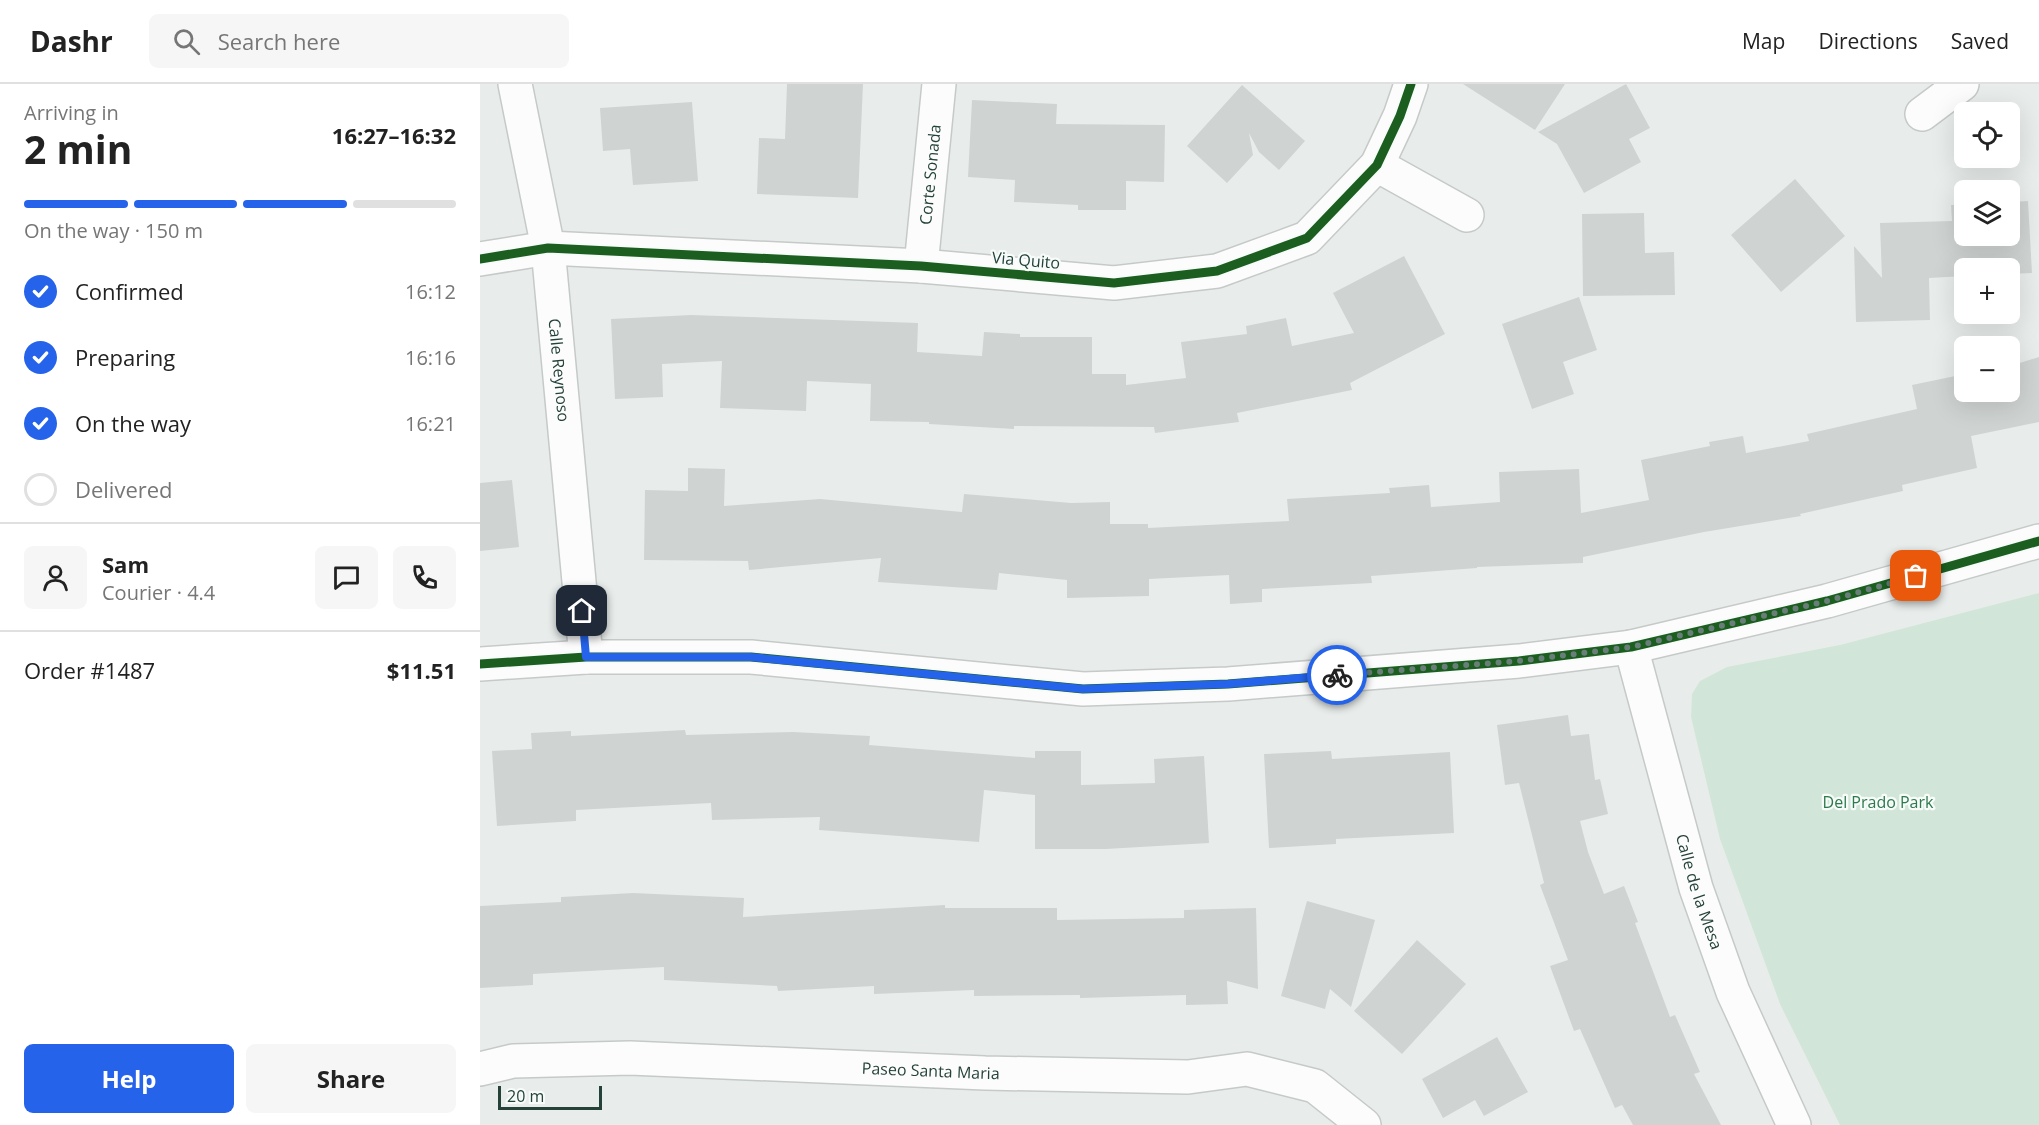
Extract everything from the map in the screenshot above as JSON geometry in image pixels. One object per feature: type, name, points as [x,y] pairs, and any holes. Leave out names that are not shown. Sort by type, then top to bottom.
[{"type":"street","name":"Calle Reynoso","points":[[514,84],[548,248],[586,657]]},
{"type":"street","name":"Corte Sonada","points":[[921,266],[939,84]]},
{"type":"street","name":"Via Quito","points":[[480,259],[548,248],[921,266],[1114,283],[1216,271],[1307,238],[1377,165],[1400,116],[1411,84]]},
{"type":"street","points":[[1922,114],[1962,84]]},
{"type":"street","points":[[1377,165],[1467,214]]},
{"type":"street","points":[[480,664],[586,657],[750,657],[1083,689],[1228,684],[1508,662],[1631,647],[1827,601],[2039,541]]},
{"type":"street","name":"Calle de la Mesa","points":[[1631,647],[1696,888],[1733,992],[1794,1125]]},
{"type":"street","name":"Paseo Santa Maria","points":[[480,1069],[513,1061],[630,1058],[1009,1073],[1188,1077],[1247,1069],[1316,1086],[1364,1125]]},
{"type":"green space","name":"Del Prado Park","points":[[2039,593],[2039,1125],[1840,1125],[1780,1004],[1720,839],[1691,717],[1692,694],[1700,681],[1727,667],[1840,645]]},
{"type":"building","points":[[787,84],[863,84],[858,198],[757,194],[759,138],[785,139]]},
{"type":"building","points":[[1463,84],[1565,84],[1535,130]]},
{"type":"building","points":[[1626,84],[1650,128],[1629,139],[1641,162],[1584,193],[1557,144],[1538,132]]},
{"type":"building","points":[[1242,85],[1305,141],[1279,170],[1259,152],[1249,133],[1253,155],[1227,183],[1187,146]]},
{"type":"building","points":[[972,100],[1057,104],[1056,124],[1165,125],[1164,182],[1126,181],[1126,210],[1078,210],[1078,205],[1014,202],[1015,180],[968,177]]},
{"type":"building","points":[[692,102],[698,181],[633,185],[630,149],[603,151],[600,108]]},
{"type":"building","points":[[1795,179],[1845,236],[1781,292],[1731,235]]},
{"type":"building","points":[[2020,201],[2028,201],[2032,273],[2020,274],[2020,258],[1954,258],[1954,277],[1929,278],[1930,320],[1856,322],[1854,246],[1882,278],[1880,223],[1952,221],[1951,205],[1954,205],[1954,246],[2020,246]]},
{"type":"building","points":[[1644,213],[1645,253],[1674,252],[1675,295],[1583,296],[1582,214]]},
{"type":"building","points":[[1404,256],[1445,334],[1350,383],[1352,390],[1237,413],[1239,422],[1155,433],[1154,427],[1014,426],[1014,429],[929,424],[929,422],[870,421],[871,384],[807,381],[806,411],[720,408],[722,361],[662,364],[663,397],[615,399],[611,319],[691,315],[918,323],[917,352],[982,356],[984,332],[1020,334],[1020,337],[1092,337],[1092,374],[1126,374],[1126,385],[1186,378],[1181,342],[1247,334],[1246,326],[1286,318],[1292,346],[1354,333],[1333,293]]},
{"type":"building","points":[[1579,297],[1597,350],[1563,362],[1574,394],[1532,409],[1502,324]]},
{"type":"building","points":[[2039,357],[2039,422],[1971,436],[1977,468],[1902,485],[1903,491],[1800,514],[1801,516],[1704,532],[1583,557],[1583,563],[1477,567],[1371,576],[1372,583],[1262,589],[1262,602],[1230,604],[1229,575],[1149,579],[1149,596],[1067,598],[1067,580],[999,573],[997,590],[878,582],[881,558],[749,570],[748,561],[644,560],[645,490],[688,491],[688,468],[725,469],[724,506],[820,499],[962,512],[964,494],[1071,503],[1110,502],[1110,524],[1148,524],[1148,528],[1289,521],[1287,499],[1390,493],[1389,488],[1429,485],[1431,507],[1500,502],[1499,472],[1579,469],[1581,513],[1649,500],[1641,460],[1710,446],[1709,442],[1743,436],[1746,453],[1809,441],[1807,434],[1917,409],[1912,385],[1954,376],[1954,402],[2020,402],[2020,363]]},
{"type":"building","points":[[512,480],[519,547],[480,551],[480,483]]},
{"type":"building","points":[[1568,715],[1571,736],[1589,734],[1595,780],[1600,779],[1608,814],[1580,821],[1588,852],[1604,894],[1624,886],[1638,922],[1635,923],[1670,1017],[1675,1015],[1700,1072],[1694,1074],[1721,1125],[1633,1125],[1622,1105],[1615,1108],[1580,1029],[1574,1031],[1550,966],[1568,960],[1540,885],[1544,883],[1519,783],[1505,785],[1497,725]]},
{"type":"building","points":[[685,730],[686,735],[793,732],[870,736],[869,745],[1035,758],[1035,751],[1081,751],[1081,785],[1155,783],[1154,759],[1204,756],[1209,843],[1106,849],[1035,849],[1035,795],[984,790],[979,842],[819,830],[820,817],[712,820],[711,803],[576,810],[576,821],[497,826],[492,751],[532,749],[531,733],[571,731],[571,736]]},
{"type":"building","points":[[1331,751],[1332,759],[1450,752],[1454,833],[1336,839],[1336,844],[1269,848],[1264,754]]},
{"type":"building","points":[[633,893],[744,898],[743,917],[945,905],[945,908],[1057,908],[1057,920],[1184,918],[1184,910],[1256,908],[1258,989],[1227,981],[1228,1004],[1186,1005],[1186,995],[1080,998],[1080,995],[974,996],[974,990],[874,994],[874,986],[778,991],[777,986],[664,980],[664,967],[533,974],[533,985],[480,988],[480,906],[561,902],[561,897]]},
{"type":"building","points":[[1307,901],[1375,920],[1351,1007],[1330,989],[1325,1009],[1281,996]]},
{"type":"building","points":[[1417,940],[1466,984],[1402,1054],[1354,1011]]},
{"type":"building","points":[[1497,1037],[1528,1092],[1484,1116],[1475,1100],[1443,1118],[1422,1079]]},
{"type":"cycle path","points":[[480,259],[548,248],[921,266],[1114,283],[1217,271],[1307,238],[1377,165],[1400,116],[1411,84]]},
{"type":"cycle path","points":[[480,664],[586,657],[751,657],[1083,689],[1228,684],[1519,661],[1631,647],[1827,601],[2039,541]]},
{"type":"way so far","points":[[1337,675],[1519,661],[1631,647],[1827,601],[1916,576]]},
{"type":"route","points":[[582,611],[586,657],[750,657],[1083,689],[1228,684],[1337,675]]}]
